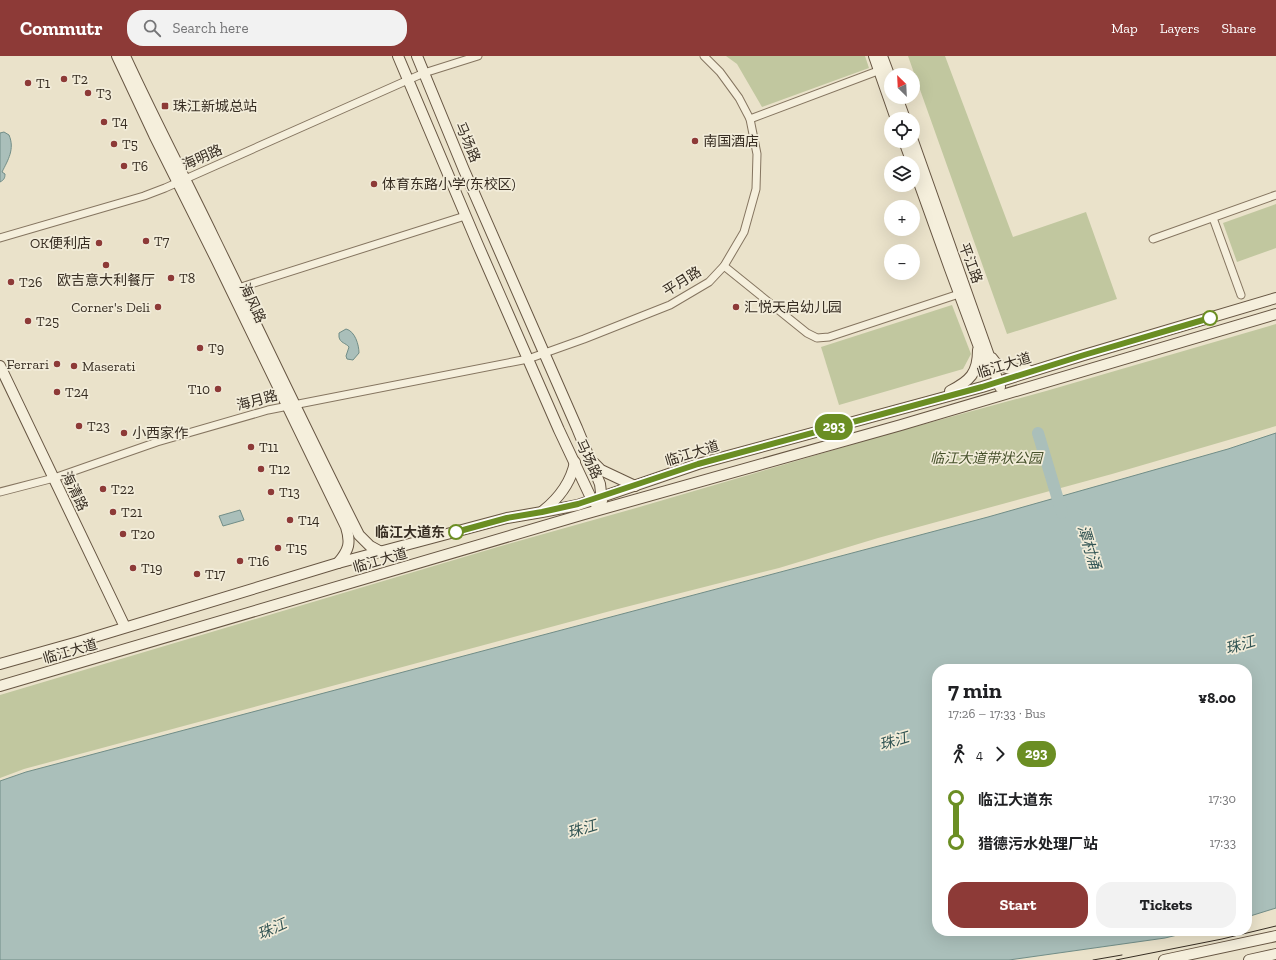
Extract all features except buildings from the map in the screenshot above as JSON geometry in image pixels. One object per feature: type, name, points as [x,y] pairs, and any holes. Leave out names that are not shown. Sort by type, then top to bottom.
[{"type":"main road","name":"海风路","points":[[117,56],[234,289],[290,405],[332,497],[349,536],[348,550],[338,563]]},
{"type":"main road","name":"海风路","points":[[125,56],[181,181]]},
{"type":"main road","name":"马场路","points":[[398,56],[465,216],[528,359],[592,500],[602,509]]},
{"type":"main road","name":"马场路","points":[[417,56],[464,170],[590,458],[600,484],[602,509]]},
{"type":"main road","points":[[874,56],[883,69]]},
{"type":"main road","points":[[882,56],[883,69],[894,112]]},
{"type":"main road","name":"平江路","points":[[915,148],[981,344],[1000,395]]},
{"type":"main road","name":"平江路","points":[[920,186],[959,294],[981,344]]},
{"type":"main road","name":"临江大道","points":[[0,664],[338,563],[507,518],[542,512],[592,500],[698,464],[995,383],[1276,298]]},
{"type":"main road","name":"临江大道","points":[[0,686],[602,509],[901,424],[1276,314]]},
{"type":"main road","points":[[981,344],[994,361],[1001,367],[1019,370],[1036,370]]},
{"type":"main road","points":[[931,400],[967,382],[974,374],[977,366],[981,344]]},
{"type":"main road","name":"海清路","points":[[1,369],[125,627]]},
{"type":"main road","name":"海风路","points":[[290,405],[359,535],[368,544],[381,552]]},
{"type":"main road","points":[[897,410],[905,414],[905,422],[901,424]]},
{"type":"main road","points":[[542,512],[554,502],[569,483],[575,462],[580,466],[584,466],[588,464],[590,458],[601,470],[635,486]]},
{"type":"main road","points":[[698,464],[694,473],[698,478],[706,480]]},
{"type":"main road","points":[[507,518],[512,519],[518,526],[517,531],[511,536]]},
{"type":"main road","points":[[1164,960],[1276,936]]},
{"type":"main road","points":[[1249,960],[1276,954]]},
{"type":"street","points":[[424,73],[478,56]]},
{"type":"street","name":"平月路","points":[[528,359],[670,305],[709,282],[724,266],[744,232],[756,189],[757,154],[750,119],[739,98],[720,72],[704,56]]},
{"type":"street","points":[[750,119],[883,69]]},
{"type":"street","name":"海明路","points":[[0,238],[144,196],[424,73]]},
{"type":"street","points":[[1153,239],[1276,195]]},
{"type":"street","points":[[234,289],[465,216]]},
{"type":"street","points":[[1213,218],[1241,295]]},
{"type":"street","points":[[724,266],[808,333],[817,338],[829,337],[959,294]]},
{"type":"street","name":"海月路","points":[[0,492],[54,478],[157,442],[268,410],[528,359]]},
{"type":"green space","points":[[726,56],[865,56],[869,68],[762,107],[737,64]]},
{"type":"green space","points":[[908,56],[945,56],[1013,237],[1086,212],[1117,299],[1007,334],[920,90],[920,68],[912,68]]},
{"type":"green space","points":[[1276,204],[1276,248],[1237,262],[1223,223]]},
{"type":"green space","points":[[952,305],[971,354],[963,369],[839,405],[821,347]]},
{"type":"green space","name":"临江大道带状公园","points":[[1276,324],[1276,426],[1112,474],[878,538],[779,568],[614,610],[24,769],[0,778],[0,695],[501,546]]},
{"type":"water","points":[[4,132],[9,135],[11,140],[11,150],[2,172],[5,174],[4,178],[0,182],[0,133]]},
{"type":"water","points":[[346,329],[352,332],[358,346],[359,353],[353,360],[347,359],[346,356],[349,347],[341,341],[339,337],[339,333]]},
{"type":"water","name":"珠江","points":[[1276,433],[1276,908],[1252,915],[1252,664],[932,664],[932,936],[1173,936],[1009,960],[0,960],[0,781],[26,772],[988,517],[1228,449]]},
{"type":"water","points":[[240,510],[244,520],[223,526],[219,516]]},
{"type":"waterway","name":"潭村涌","points":[[1038,433],[1062,513]]},
{"type":"tram line","points":[[1252,932],[1276,926]]},
{"type":"tram line","points":[[1116,960],[1234,936]]},
{"type":"tram line","points":[[1093,960],[1122,955]]},
{"type":"bus line","name":"293","points":[[456,532],[507,518],[578,504],[698,464],[982,387],[1210,318]]},
{"type":"place","name":"T2","points":[[64,79]]},
{"type":"place","name":"T1","points":[[28,83]]},
{"type":"place","name":"T3","points":[[88,93]]},
{"type":"place","name":"珠江新城总站","points":[[165,106]]},
{"type":"place","name":"T4","points":[[104,122]]},
{"type":"place","name":"南国酒店","points":[[695,141]]},
{"type":"place","name":"T5","points":[[114,144]]},
{"type":"place","name":"T6","points":[[124,166]]},
{"type":"place","name":"体育东路小学(东校区)","points":[[374,184]]},
{"type":"place","name":"T7","points":[[146,241]]},
{"type":"place","name":"OK便利店","points":[[99,243]]},
{"type":"place","name":"欧吉意大利餐厅","points":[[106,265]]},
{"type":"place","name":"T8","points":[[171,278]]},
{"type":"place","name":"T26","points":[[11,282]]},
{"type":"place","name":"Corner's Deli","points":[[158,307]]},
{"type":"place","name":"汇悦天启幼儿园","points":[[736,307]]},
{"type":"place","name":"T25","points":[[28,321]]},
{"type":"place","name":"T9","points":[[200,348]]},
{"type":"place","name":"Ferrari","points":[[57,364]]},
{"type":"place","name":"Maserati","points":[[74,366]]},
{"type":"place","name":"T10","points":[[218,389]]},
{"type":"place","name":"T24","points":[[57,392]]},
{"type":"place","name":"T23","points":[[79,426]]},
{"type":"place","name":"小西家作","points":[[124,433]]},
{"type":"place","name":"T11","points":[[251,447]]},
{"type":"place","name":"T12","points":[[261,469]]},
{"type":"place","name":"T22","points":[[103,489]]},
{"type":"place","name":"T13","points":[[271,492]]},
{"type":"place","name":"T21","points":[[113,512]]},
{"type":"place","name":"T14","points":[[290,520]]},
{"type":"place","name":"临江大道东","points":[[456,532]]},
{"type":"place","name":"T20","points":[[123,534]]},
{"type":"place","name":"T15","points":[[278,548]]},
{"type":"place","name":"T16","points":[[240,561]]},
{"type":"place","name":"T19","points":[[133,568]]},
{"type":"place","name":"T17","points":[[197,574]]}]
